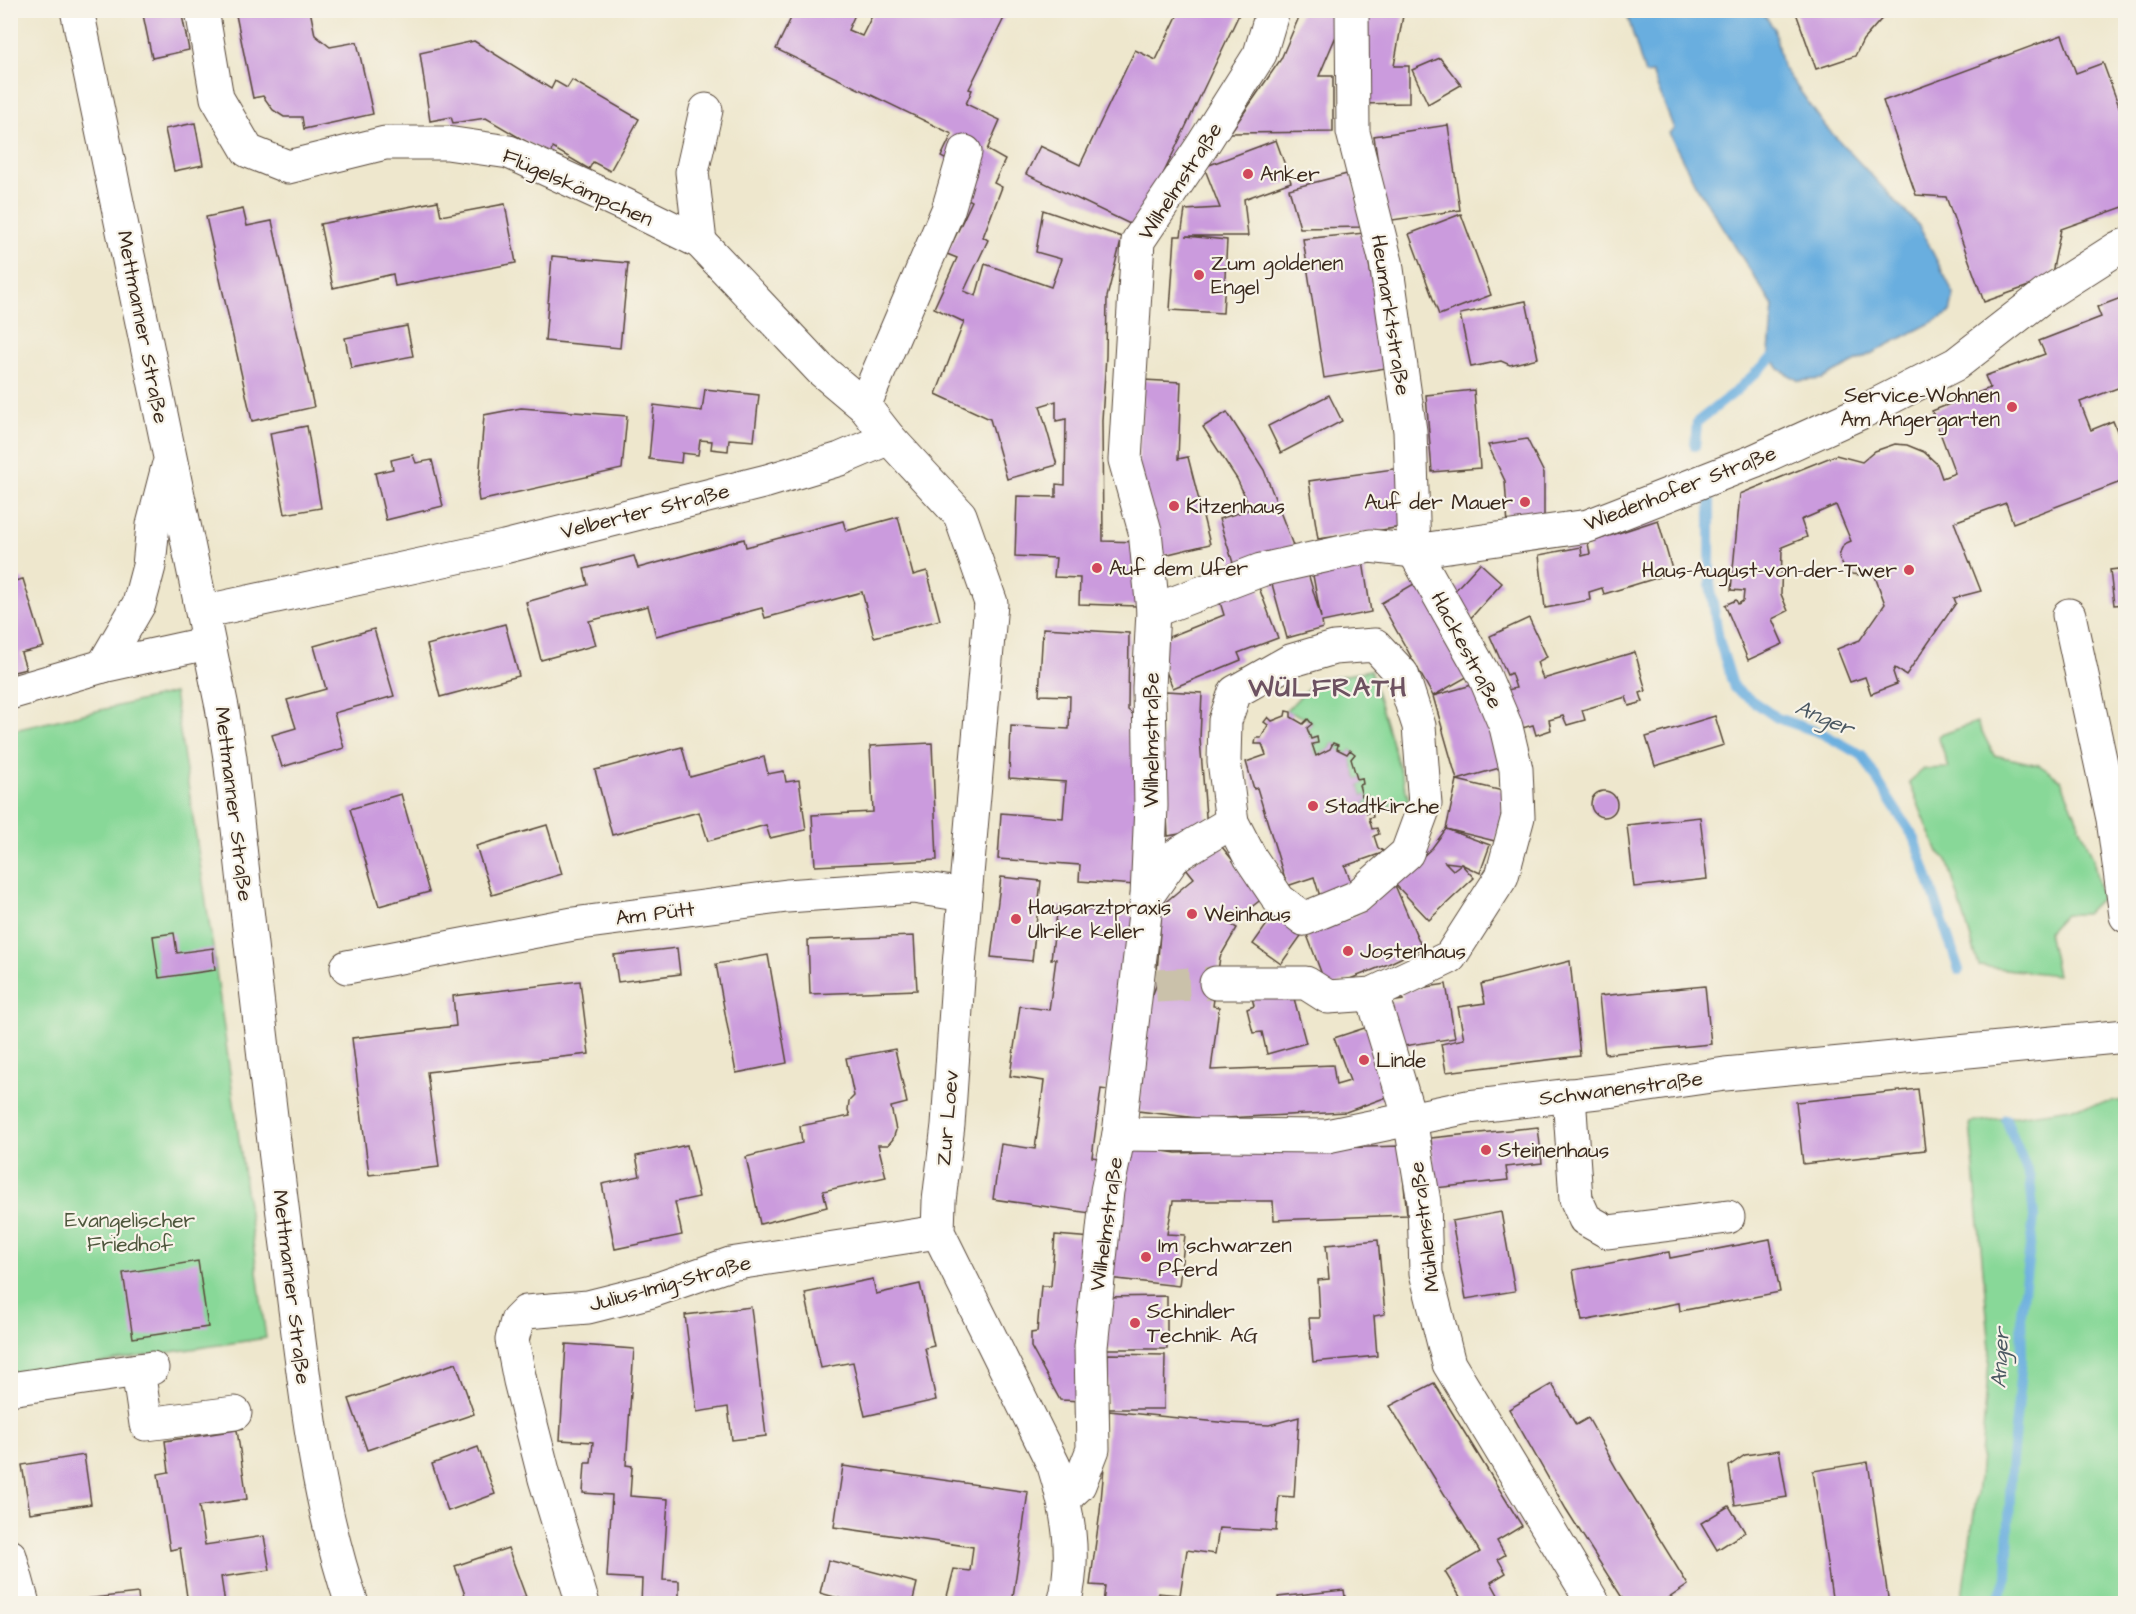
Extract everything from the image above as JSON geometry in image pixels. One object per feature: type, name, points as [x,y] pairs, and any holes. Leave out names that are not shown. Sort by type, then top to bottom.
[{"type":"street","name":"Mettmanner Straße","points":[[77,10],[230,758],[277,1172],[312,1441],[336,1556],[352,1604]]},
{"type":"street","name":"Flügelskämpchen","points":[[202,10],[217,98],[248,151],[288,167],[385,143],[447,143],[509,152],[625,205],[700,243],[820,369],[864,406],[889,438]]},
{"type":"street","name":"Wilhelmstraße","points":[[1064,1499],[1079,1485],[1093,1449],[1091,1347],[1107,1191],[1147,986],[1147,897],[1151,806],[1149,688],[1153,611],[1145,531],[1125,460],[1138,241],[1260,54],[1273,10]]},
{"type":"street","name":"Heumarktstraße","points":[[1352,10],[1353,132],[1386,262],[1410,431],[1414,551]]},
{"type":"street","points":[[700,243],[692,172],[706,110]]},
{"type":"street","points":[[864,406],[948,210],[965,152]]},
{"type":"street","name":"Wiedenhofer Straße","points":[[1153,611],[1261,570],[1370,546],[1414,551],[1588,526],[1754,461],[1863,412],[1956,364],[2046,294],[2126,245]]},
{"type":"street","name":"Zur Loev","points":[[889,438],[960,515],[991,603],[938,1232],[1054,1466],[1064,1499],[1071,1553],[1064,1604]]},
{"type":"street","name":"Velberter Straße","points":[[10,693],[103,666],[205,627],[504,547],[768,481],[840,459],[889,438]]},
{"type":"street","points":[[103,666],[139,604],[149,566],[153,525],[170,460]]},
{"type":"street","name":"Hackestraße","points":[[1216,983],[1306,983],[1329,997],[1372,994],[1450,957],[1502,876],[1518,818],[1516,769],[1506,727],[1484,675],[1414,551]]},
{"type":"street","points":[[2069,615],[2113,819],[2126,916]]},
{"type":"street","points":[[1375,645],[1402,674],[1419,726],[1425,804],[1407,853],[1357,897],[1304,919],[1279,900],[1250,857],[1232,822],[1224,761],[1225,721],[1235,692],[1290,661],[1334,648],[1375,645]]},
{"type":"street","points":[[1147,897],[1175,856],[1232,822]]},
{"type":"street","name":"Am Pütt","points":[[347,967],[573,924],[788,896],[913,886],[965,895]]},
{"type":"street","name":"Mühlenstraße","points":[[1372,994],[1410,1119],[1424,1202],[1426,1273],[1449,1364],[1594,1604]]},
{"type":"street","name":"Schwanenstraße","points":[[1119,1134],[1328,1136],[1468,1107],[1725,1074],[2126,1036]]},
{"type":"street","points":[[1556,1096],[1576,1199],[1585,1219],[1608,1232],[1728,1217]]},
{"type":"street","name":"Julius-Imig-Straße","points":[[583,1604],[545,1479],[520,1381],[512,1340],[517,1321],[526,1312],[588,1307],[652,1291],[730,1264],[938,1232]]},
{"type":"street","points":[[10,1389],[145,1369],[146,1424],[235,1413]]},
{"type":"street","points":[[10,1556],[23,1604]]},
{"type":"green space","points":[[1370,670],[1409,800],[1367,813],[1364,802],[1368,801],[1367,795],[1362,796],[1359,785],[1363,783],[1362,778],[1357,779],[1351,759],[1355,754],[1351,750],[1347,754],[1337,749],[1338,745],[1333,743],[1330,749],[1316,756],[1312,744],[1318,743],[1317,737],[1311,739],[1307,728],[1312,723],[1308,719],[1286,711],[1314,682]]},
{"type":"green space","name":"Evangelischer Friedhof","points":[[174,693],[213,948],[266,1338],[123,1359],[11,1380],[10,731]]},
{"type":"green space","points":[[1977,722],[1994,755],[2039,765],[2061,780],[2093,858],[2101,898],[2085,914],[2065,914],[2048,932],[2057,975],[1979,966],[1947,860],[1938,852],[1909,782],[1924,769],[1949,768],[1938,736]]},
{"type":"green space","points":[[2125,1100],[2125,1603],[1961,1603],[1979,1479],[1990,1349],[1970,1123]]},
{"type":"water","points":[[1626,11],[1761,11],[1774,28],[1782,66],[1826,127],[1919,226],[1954,294],[1950,313],[1822,379],[1799,381],[1779,369],[1769,353],[1773,306],[1695,184],[1669,133],[1674,129],[1652,73],[1645,74]]},
{"type":"building","points":[[142,10],[181,10],[189,50],[152,58]]},
{"type":"building","points":[[235,10],[310,10],[315,35],[330,47],[357,42],[373,114],[304,129],[302,117],[284,117],[273,110],[263,96],[253,98]]},
{"type":"building","points":[[795,10],[857,10],[848,30],[862,36],[875,10],[1008,10],[969,89],[972,90],[966,104],[1000,120],[987,150],[1005,160],[994,183],[1002,187],[983,237],[988,240],[964,291],[976,296],[985,264],[1051,287],[1061,259],[1036,252],[1043,210],[1122,237],[1107,297],[1102,420],[1103,541],[1140,542],[1137,606],[1079,604],[1080,578],[1054,577],[1056,558],[1015,556],[1017,496],[1056,497],[1056,484],[1065,485],[1066,419],[1056,421],[1056,401],[1040,406],[1057,465],[1007,479],[990,419],[936,394],[964,322],[934,308],[957,258],[947,254],[972,201],[966,198],[976,175],[941,157],[952,134],[776,49]]},
{"type":"building","points":[[1180,10],[1241,10],[1158,185],[1132,225],[1026,174],[1040,146],[1080,165],[1135,50],[1156,60]]},
{"type":"building","points":[[1302,10],[1329,10],[1344,17],[1319,76],[1333,76],[1333,132],[1230,133],[1281,59]]},
{"type":"building","points":[[1366,10],[1404,10],[1394,66],[1409,66],[1409,103],[1359,104]]},
{"type":"building","points":[[1795,10],[1883,10],[1885,15],[1863,40],[1855,56],[1816,69]]},
{"type":"building","points":[[2062,35],[2076,73],[2103,63],[2120,109],[2126,108],[2126,206],[2061,229],[2051,278],[1984,302],[1946,197],[1916,195],[1883,101]]},
{"type":"building","points":[[474,41],[551,89],[555,81],[567,88],[572,80],[639,119],[610,171],[593,162],[589,169],[553,148],[549,155],[486,118],[453,123],[451,117],[430,121],[420,53]]},
{"type":"building","points":[[1440,58],[1461,85],[1428,104],[1412,70]]},
{"type":"building","points":[[195,123],[203,165],[174,171],[165,129]]},
{"type":"building","points":[[1448,125],[1460,210],[1386,221],[1374,136]]},
{"type":"building","points":[[1276,140],[1291,182],[1244,199],[1248,236],[1186,236],[1227,240],[1223,313],[1170,310],[1175,236],[1181,236],[1185,210],[1220,208],[1204,167]]},
{"type":"building","points":[[1351,173],[1365,227],[1300,228],[1289,189]]},
{"type":"building","points":[[438,201],[441,216],[505,204],[516,263],[395,286],[393,274],[333,288],[320,224]]},
{"type":"building","points":[[243,209],[247,226],[272,221],[314,407],[252,421],[206,217]]},
{"type":"building","points":[[1461,214],[1491,295],[1439,315],[1409,234]]},
{"type":"building","points":[[1364,233],[1386,368],[1324,378],[1303,239]]},
{"type":"building","points":[[552,256],[628,263],[620,348],[545,341]]},
{"type":"building","points":[[2126,296],[2126,385],[2080,402],[2091,430],[2113,421],[2126,453],[2126,480],[2013,523],[2006,503],[1954,522],[1981,591],[1954,598],[1956,603],[1906,675],[1895,668],[1893,672],[1897,684],[1871,694],[1865,677],[1850,682],[1837,649],[1860,640],[1885,604],[1873,571],[1861,575],[1852,574],[1844,568],[1839,557],[1844,544],[1851,541],[1836,505],[1801,520],[1807,537],[1782,547],[1781,594],[1788,611],[1772,619],[1783,644],[1748,660],[1725,605],[1736,600],[1738,604],[1743,601],[1744,591],[1731,590],[1740,494],[1836,455],[1862,462],[1875,451],[1895,444],[1907,445],[1924,452],[1937,464],[1942,478],[1955,473],[1932,411],[1990,388],[1985,376],[2045,354],[2039,341],[2101,317],[2097,307]]},
{"type":"building","points":[[1526,301],[1538,358],[1510,365],[1501,361],[1471,367],[1460,314]]},
{"type":"building","points":[[407,326],[413,356],[351,368],[345,338]]},
{"type":"building","points":[[1143,380],[1181,382],[1178,459],[1188,457],[1210,544],[1160,556],[1138,469]]},
{"type":"building","points":[[705,389],[759,395],[754,441],[729,439],[728,451],[711,449],[712,441],[700,440],[698,455],[682,453],[681,463],[649,459],[654,405],[702,411]]},
{"type":"building","points":[[1474,390],[1480,468],[1432,472],[1426,395]]},
{"type":"building","points":[[1329,395],[1342,421],[1281,453],[1268,426]]},
{"type":"building","points":[[521,408],[627,416],[622,469],[479,501],[484,415]]},
{"type":"building","points":[[1227,412],[1264,470],[1294,548],[1234,566],[1219,519],[1251,509],[1237,479],[1203,427]]},
{"type":"building","points":[[307,426],[321,508],[285,514],[270,433]]},
{"type":"building","name":"Auf der Mauer","points":[[1527,439],[1544,473],[1544,524],[1508,526],[1505,481],[1488,445]]},
{"type":"building","points":[[413,455],[416,463],[432,460],[443,506],[386,520],[375,473],[393,469],[391,460]]},
{"type":"building","points":[[1400,468],[1409,526],[1318,539],[1309,481]]},
{"type":"building","points":[[898,517],[913,575],[927,571],[940,620],[874,637],[862,592],[765,618],[762,608],[656,636],[648,606],[589,621],[596,645],[541,660],[526,602],[588,585],[584,569],[634,556],[638,568],[744,539],[746,547],[843,521],[846,531]]},
{"type":"building","points":[[1658,520],[1673,573],[1604,594],[1602,588],[1589,592],[1590,600],[1545,608],[1539,555],[1581,547],[1582,556],[1590,554],[1588,543]]},
{"type":"building","points":[[1362,555],[1371,612],[1322,622],[1323,628],[1287,638],[1270,577],[1306,566],[1321,618],[1311,565]]},
{"type":"building","points":[[1480,563],[1502,583],[1469,620],[1447,599]]},
{"type":"building","points":[[2126,568],[2126,604],[2114,605],[2110,570]]},
{"type":"building","points":[[23,579],[44,647],[21,653],[26,669],[10,673],[10,582]]},
{"type":"building","points":[[1419,581],[1472,674],[1433,696],[1381,603]]},
{"type":"building","points":[[1258,585],[1278,638],[1238,653],[1241,660],[1173,688],[1154,643],[1224,615],[1219,599]]},
{"type":"building","points":[[1529,618],[1547,657],[1537,662],[1543,679],[1635,652],[1646,691],[1640,693],[1643,702],[1629,706],[1626,697],[1582,710],[1585,720],[1567,725],[1563,716],[1549,720],[1551,730],[1536,735],[1533,725],[1515,730],[1503,691],[1516,688],[1511,673],[1507,675],[1490,636]]},
{"type":"building","points":[[505,624],[519,676],[440,697],[427,645]]},
{"type":"building","points":[[1043,628],[1129,633],[1128,710],[1139,720],[1136,885],[1079,881],[1080,865],[998,859],[1001,813],[1063,818],[1066,782],[1009,778],[1011,726],[1069,729],[1070,696],[1039,695]]},
{"type":"building","points":[[374,629],[394,696],[334,713],[344,748],[282,767],[272,735],[296,728],[287,700],[326,689],[314,646]]},
{"type":"building","points":[[1479,683],[1503,767],[1457,780],[1433,696]]},
{"type":"building","points":[[1165,691],[1202,693],[1200,739],[1207,829],[1168,836],[1163,741]]},
{"type":"building","name":"Stadtkirche","points":[[1286,711],[1291,712],[1291,717],[1303,724],[1308,719],[1312,724],[1307,728],[1311,739],[1317,737],[1318,743],[1312,744],[1316,756],[1330,749],[1333,743],[1338,745],[1337,749],[1347,754],[1350,750],[1355,754],[1351,759],[1357,779],[1362,778],[1363,784],[1359,785],[1362,796],[1367,795],[1368,801],[1364,802],[1367,813],[1372,811],[1373,817],[1369,818],[1372,829],[1377,828],[1379,834],[1374,836],[1378,848],[1385,852],[1345,866],[1354,891],[1322,903],[1314,877],[1287,886],[1257,788],[1254,789],[1246,762],[1266,755],[1262,744],[1255,744],[1256,738],[1261,738],[1268,725],[1264,722],[1268,717],[1272,721],[1285,716]]},
{"type":"building","points":[[1715,716],[1724,745],[1655,766],[1646,737]]},
{"type":"building","points":[[932,743],[937,860],[815,866],[812,815],[873,812],[870,746]]},
{"type":"building","points":[[682,747],[690,777],[764,757],[768,774],[784,771],[786,782],[799,780],[806,830],[770,838],[766,825],[708,841],[699,812],[612,835],[595,770]]},
{"type":"building","points":[[1457,780],[1507,792],[1495,841],[1446,829]]},
{"type":"building","points":[[1604,791],[1614,794],[1617,804],[1614,814],[1604,817],[1594,814],[1591,804],[1594,794]]},
{"type":"building","points":[[401,794],[429,892],[379,906],[350,809]]},
{"type":"building","points":[[1700,817],[1707,879],[1634,887],[1627,825]]},
{"type":"building","points":[[547,825],[562,874],[492,895],[476,846]]},
{"type":"building","points":[[1446,829],[1490,845],[1480,873],[1461,864],[1474,878],[1429,920],[1394,883],[1432,848]],"holes":[[[1445,862],[1461,864],[1453,870]]]},
{"type":"building","points":[[1218,842],[1263,898],[1230,924],[1237,928],[1220,957],[1213,1006],[1219,1007],[1211,1070],[1333,1065],[1336,1085],[1350,1081],[1334,1038],[1374,1025],[1398,1093],[1346,1112],[1206,1119],[1138,1111],[1151,999],[1156,986],[1162,905],[1194,878],[1186,868]]},
{"type":"building","name":"Hausarztpraxis Ulrike keller","points":[[1001,877],[1041,881],[1032,961],[991,957]]},
{"type":"building","points":[[1394,883],[1422,948],[1327,988],[1307,935],[1357,915]]},
{"type":"building","points":[[1058,906],[1135,916],[1108,1090],[1101,1089],[1092,1157],[1098,1158],[1090,1213],[993,1199],[1001,1144],[1035,1149],[1044,1081],[1010,1076],[1020,1006],[1049,1010],[1056,959],[1051,959]]},
{"type":"building","points":[[1275,913],[1303,933],[1281,964],[1253,944]]},
{"type":"building","points":[[174,933],[177,953],[213,948],[215,970],[159,978],[153,936]]},
{"type":"building","points":[[914,936],[917,990],[810,994],[808,940]]},
{"type":"building","points":[[677,948],[680,974],[618,982],[614,955]]},
{"type":"building","points":[[768,955],[787,1063],[736,1073],[716,964]]},
{"type":"building","points":[[1570,961],[1580,1056],[1446,1072],[1441,1044],[1464,1039],[1458,1007],[1485,1003],[1481,984]]},
{"type":"building","points":[[580,981],[589,1054],[427,1072],[439,1167],[369,1175],[352,1038],[456,1026],[453,996]]},
{"type":"building","points":[[1446,984],[1455,1038],[1398,1047],[1390,1002],[1403,1000],[1402,991]]},
{"type":"building","points":[[1249,985],[1292,991],[1306,1043],[1267,1054],[1262,1032],[1253,1033],[1247,1009],[1254,1006]]},
{"type":"building","points":[[1705,986],[1711,1044],[1605,1054],[1599,996]]},
{"type":"building","points":[[895,1049],[907,1103],[891,1107],[896,1130],[893,1139],[888,1145],[878,1145],[886,1177],[823,1191],[827,1207],[760,1224],[746,1157],[802,1143],[800,1126],[850,1116],[849,1101],[854,1096],[846,1058]]},
{"type":"building","points":[[1918,1089],[1925,1150],[1803,1164],[1796,1102]]},
{"type":"building","name":"Steinenhaus","points":[[1538,1127],[1542,1163],[1506,1167],[1508,1180],[1435,1188],[1431,1138]]},
{"type":"building","points":[[687,1145],[699,1197],[675,1202],[682,1235],[615,1249],[602,1184],[640,1176],[636,1156]]},
{"type":"building","points":[[1122,1145],[1176,1153],[1400,1146],[1407,1215],[1274,1220],[1273,1201],[1173,1201],[1167,1234],[1185,1235],[1179,1286],[1108,1278]]},
{"type":"building","points":[[1501,1212],[1515,1291],[1466,1299],[1452,1221]]},
{"type":"building","points":[[1055,1235],[1093,1238],[1084,1401],[1060,1400],[1031,1347],[1031,1333],[1037,1332],[1041,1286],[1051,1286]]},
{"type":"building","points":[[1770,1239],[1780,1292],[1680,1311],[1679,1303],[1582,1321],[1573,1270],[1669,1252],[1670,1258]]},
{"type":"building","points":[[1378,1240],[1385,1314],[1374,1316],[1377,1356],[1313,1362],[1309,1318],[1320,1318],[1318,1280],[1329,1279],[1326,1245]]},
{"type":"building","points":[[198,1261],[208,1327],[133,1338],[123,1273]]},
{"type":"building","points":[[873,1279],[876,1294],[920,1284],[934,1346],[925,1348],[936,1400],[865,1416],[853,1362],[821,1368],[805,1293]]},
{"type":"building","name":"Schindler Technik AG","points":[[1167,1296],[1167,1349],[1104,1349],[1104,1297]]},
{"type":"building","points":[[751,1307],[766,1436],[732,1440],[728,1407],[697,1412],[685,1315]]},
{"type":"building","points":[[566,1344],[634,1349],[626,1465],[632,1466],[630,1496],[668,1499],[663,1580],[679,1581],[679,1604],[641,1604],[642,1579],[607,1577],[612,1495],[583,1493],[585,1463],[591,1463],[593,1442],[560,1440]]},
{"type":"building","points":[[1108,1354],[1165,1355],[1164,1409],[1108,1409]]},
{"type":"building","points":[[456,1363],[474,1414],[367,1450],[349,1399]]},
{"type":"building","points":[[1434,1383],[1522,1526],[1497,1541],[1505,1555],[1498,1559],[1506,1573],[1491,1582],[1503,1604],[1455,1604],[1462,1600],[1445,1572],[1480,1552],[1390,1406]]},
{"type":"building","points":[[1552,1384],[1576,1425],[1588,1418],[1620,1475],[1688,1585],[1660,1604],[1626,1604],[1566,1509],[1509,1409]]},
{"type":"building","points":[[1109,1411],[1269,1425],[1299,1417],[1294,1497],[1279,1496],[1276,1531],[1219,1528],[1215,1554],[1187,1550],[1180,1595],[1158,1593],[1157,1604],[1103,1604],[1105,1586],[1090,1585],[1100,1512]]},
{"type":"building","points":[[237,1430],[247,1499],[199,1506],[205,1545],[264,1536],[270,1570],[221,1577],[225,1604],[188,1604],[180,1548],[170,1550],[158,1474],[169,1472],[165,1441]]},
{"type":"building","points":[[478,1447],[495,1494],[448,1511],[432,1464]]},
{"type":"building","points":[[1779,1450],[1787,1497],[1735,1505],[1729,1466],[1745,1455]]},
{"type":"building","points":[[84,1455],[91,1504],[30,1513],[22,1465]]},
{"type":"building","points":[[1868,1462],[1889,1604],[1833,1604],[1813,1471]]},
{"type":"building","points":[[843,1466],[1028,1492],[1012,1604],[945,1604],[954,1569],[970,1571],[973,1547],[834,1527]]},
{"type":"building","points":[[1729,1506],[1745,1532],[1717,1550],[1701,1523]]},
{"type":"building","points":[[508,1548],[526,1597],[509,1604],[468,1604],[455,1566]]},
{"type":"building","points":[[828,1560],[917,1583],[912,1604],[860,1604],[820,1593]]},
{"type":"building","points":[[1344,1590],[1346,1604],[1279,1604],[1278,1597]]},
{"type":"building","points":[[138,1593],[139,1604],[67,1604],[67,1601]]},
{"type":"waterway","name":"Anger","points":[[1695,446],[1697,422],[1735,392],[1772,358]]},
{"type":"waterway","name":"Anger","points":[[1710,501],[1710,584],[1719,640],[1734,688],[1777,718],[1821,733],[1862,755],[1915,839],[1959,970]]},
{"type":"waterway","name":"Anger","points":[[1997,1604],[2007,1577],[2011,1470],[2022,1359],[2021,1313],[2034,1218],[2030,1178],[2006,1119]]},
{"type":"tunnel","points":[[1156,986],[1216,983]]},
{"type":"place","name":"Anker","points":[[1248,174]]},
{"type":"place","name":"Zum goldenen Engel","points":[[1199,275]]},
{"type":"place","name":"Service-Wohnen Am Angergarten","points":[[2012,407]]},
{"type":"place","name":"Auf der Mauer","points":[[1525,502]]},
{"type":"place","name":"Kitzenhaus","points":[[1174,506]]},
{"type":"place","name":"Auf dem Ufer","points":[[1097,568]]},
{"type":"place","name":"Haus-August-von-der-Twer","points":[[1909,570]]},
{"type":"place","name":"Stadtkirche","points":[[1313,806]]},
{"type":"place","name":"Weinhaus","points":[[1192,914]]},
{"type":"place","name":"Hausarztpraxis Ulrike keller","points":[[1016,919]]},
{"type":"place","name":"Jostenhaus","points":[[1348,951]]},
{"type":"place","name":"Linde","points":[[1364,1060]]},
{"type":"place","name":"Steinenhaus","points":[[1486,1150]]},
{"type":"place","name":"Im schwarzen Pferd","points":[[1146,1257]]},
{"type":"place","name":"Schindler Technik AG","points":[[1135,1323]]},
{"type":"district","name":"WÜLFRATH","points":[[1328,687]]}]
